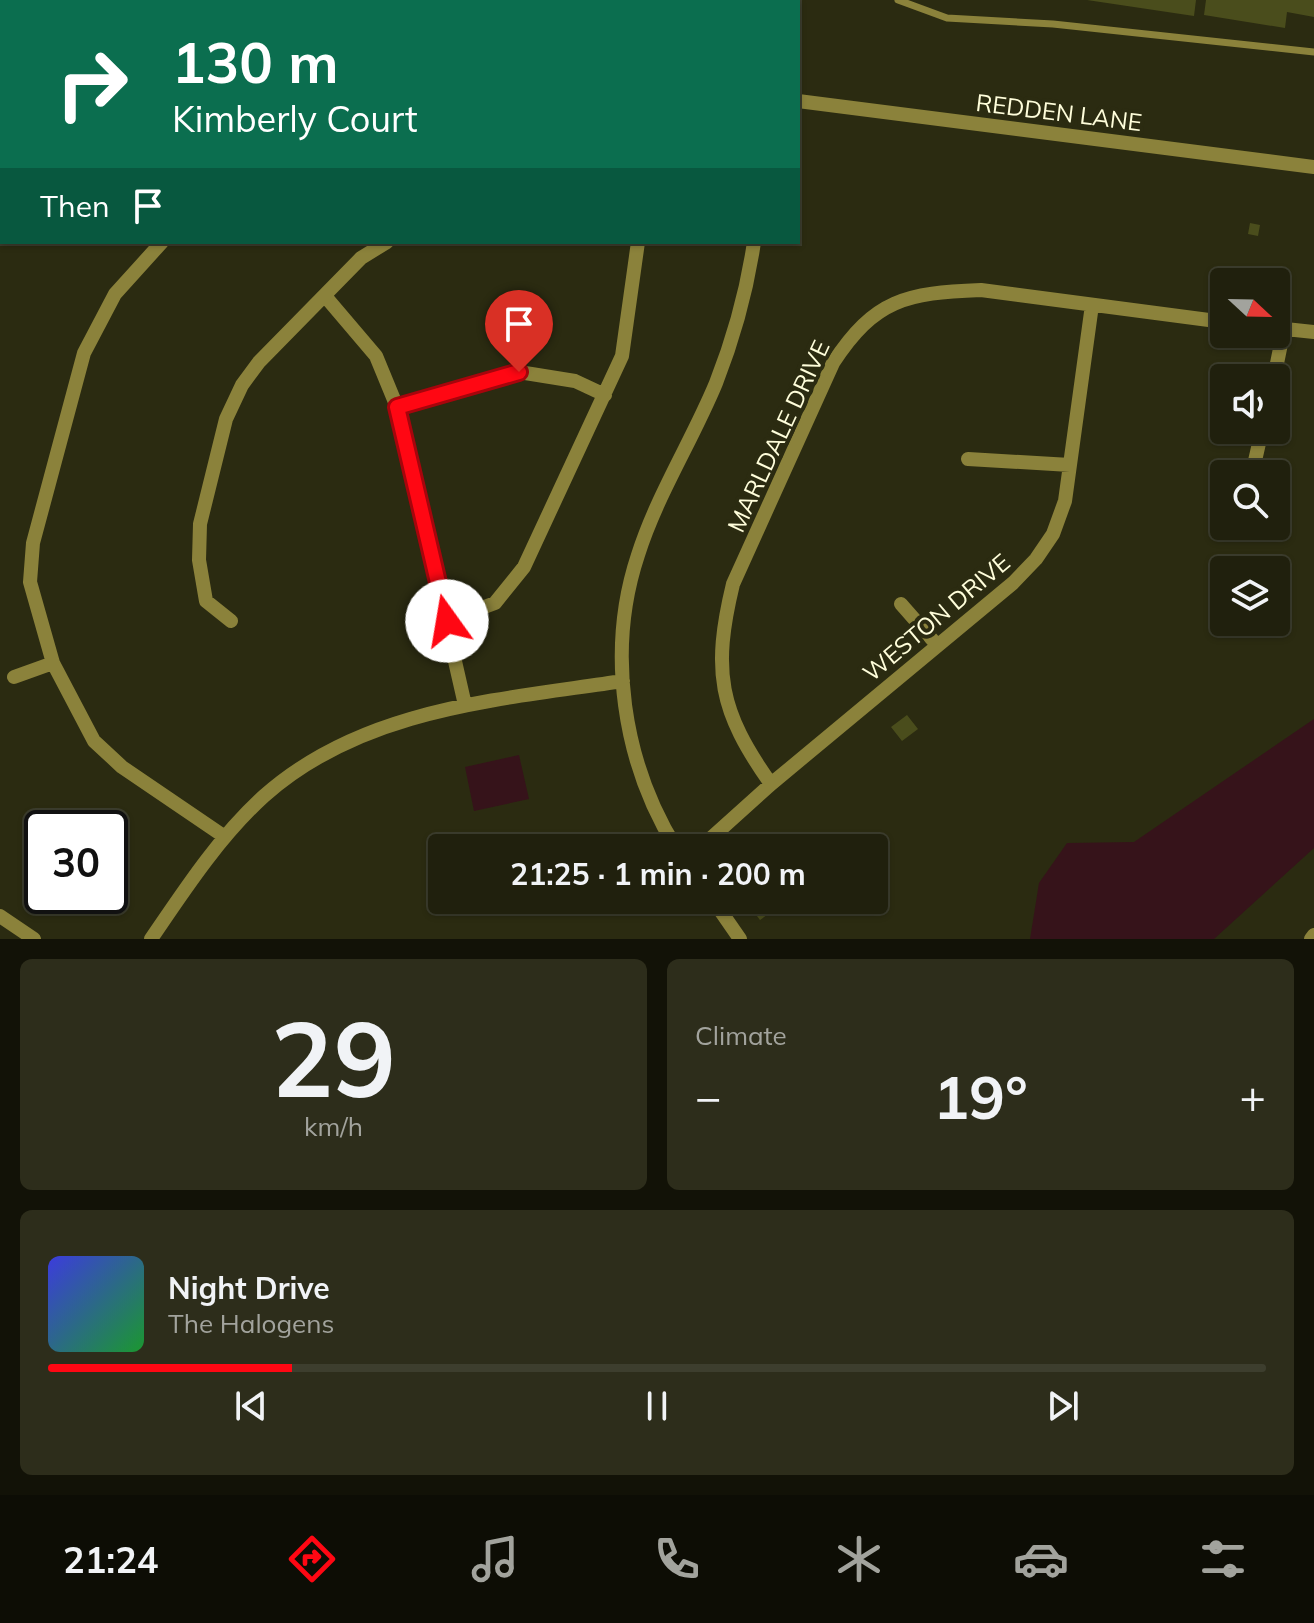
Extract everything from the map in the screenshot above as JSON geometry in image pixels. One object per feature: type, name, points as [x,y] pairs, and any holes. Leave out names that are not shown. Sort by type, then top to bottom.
[{"type":"street","name":"REDDEN LANE","points":[[800,101],[1314,167]]},
{"type":"street","points":[[160,244],[115,294],[92,333],[76,378],[37,528],[30,582],[53,663],[94,741],[122,767],[225,837]]},
{"type":"street","points":[[231,621],[206,601],[199,560],[200,524],[226,419],[242,385],[259,362],[361,258],[384,244]]},
{"type":"street","points":[[447,621],[495,603],[524,567],[622,356],[638,244]]},
{"type":"street","points":[[669,834],[639,765],[623,681],[625,611],[638,555],[726,357],[743,299],[754,244]]},
{"type":"street","name":"MARLDALE DRIVE","points":[[771,784],[743,745],[730,716],[722,684],[725,616],[733,584],[833,363],[847,341],[881,309],[942,291],[981,290],[1210,320]]},
{"type":"street","points":[[325,296],[376,356],[397,407],[465,705]]},
{"type":"street","name":"WESTON DRIVE","points":[[716,834],[1036,559],[1053,534],[1065,501],[1092,305]]},
{"type":"street","points":[[1290,329],[1314,332]]},
{"type":"street","points":[[397,407],[519,372],[575,381],[605,395]]},
{"type":"street","points":[[968,459],[1070,465]]},
{"type":"street","points":[[901,604],[937,645]]},
{"type":"street","points":[[14,677],[53,663]]},
{"type":"street","points":[[151,939],[225,837],[265,795],[351,740],[392,722],[465,705],[623,681]]},
{"type":"street","points":[[723,914],[740,939]]},
{"type":"street","points":[[0,916],[34,939]]},
{"type":"lane","points":[[898,0],[947,18],[1053,24],[1314,52]]},
{"type":"shaded area","points":[[1314,719],[1314,848],[1214,939],[1030,939],[1039,883],[1067,843],[1134,842]]},
{"type":"shaded area","points":[[519,755],[529,799],[474,811],[465,767]]},
{"type":"building","points":[[1087,0],[1196,0],[1194,16]]},
{"type":"building","points":[[1206,0],[1314,0],[1314,17],[1287,12],[1285,28],[1204,15]]},
{"type":"building","points":[[1250,223],[1260,225],[1258,236],[1248,234]]},
{"type":"building","points":[[907,715],[918,729],[902,741],[891,727]]},
{"type":"route","points":[[447,621],[397,407],[519,372]]}]
